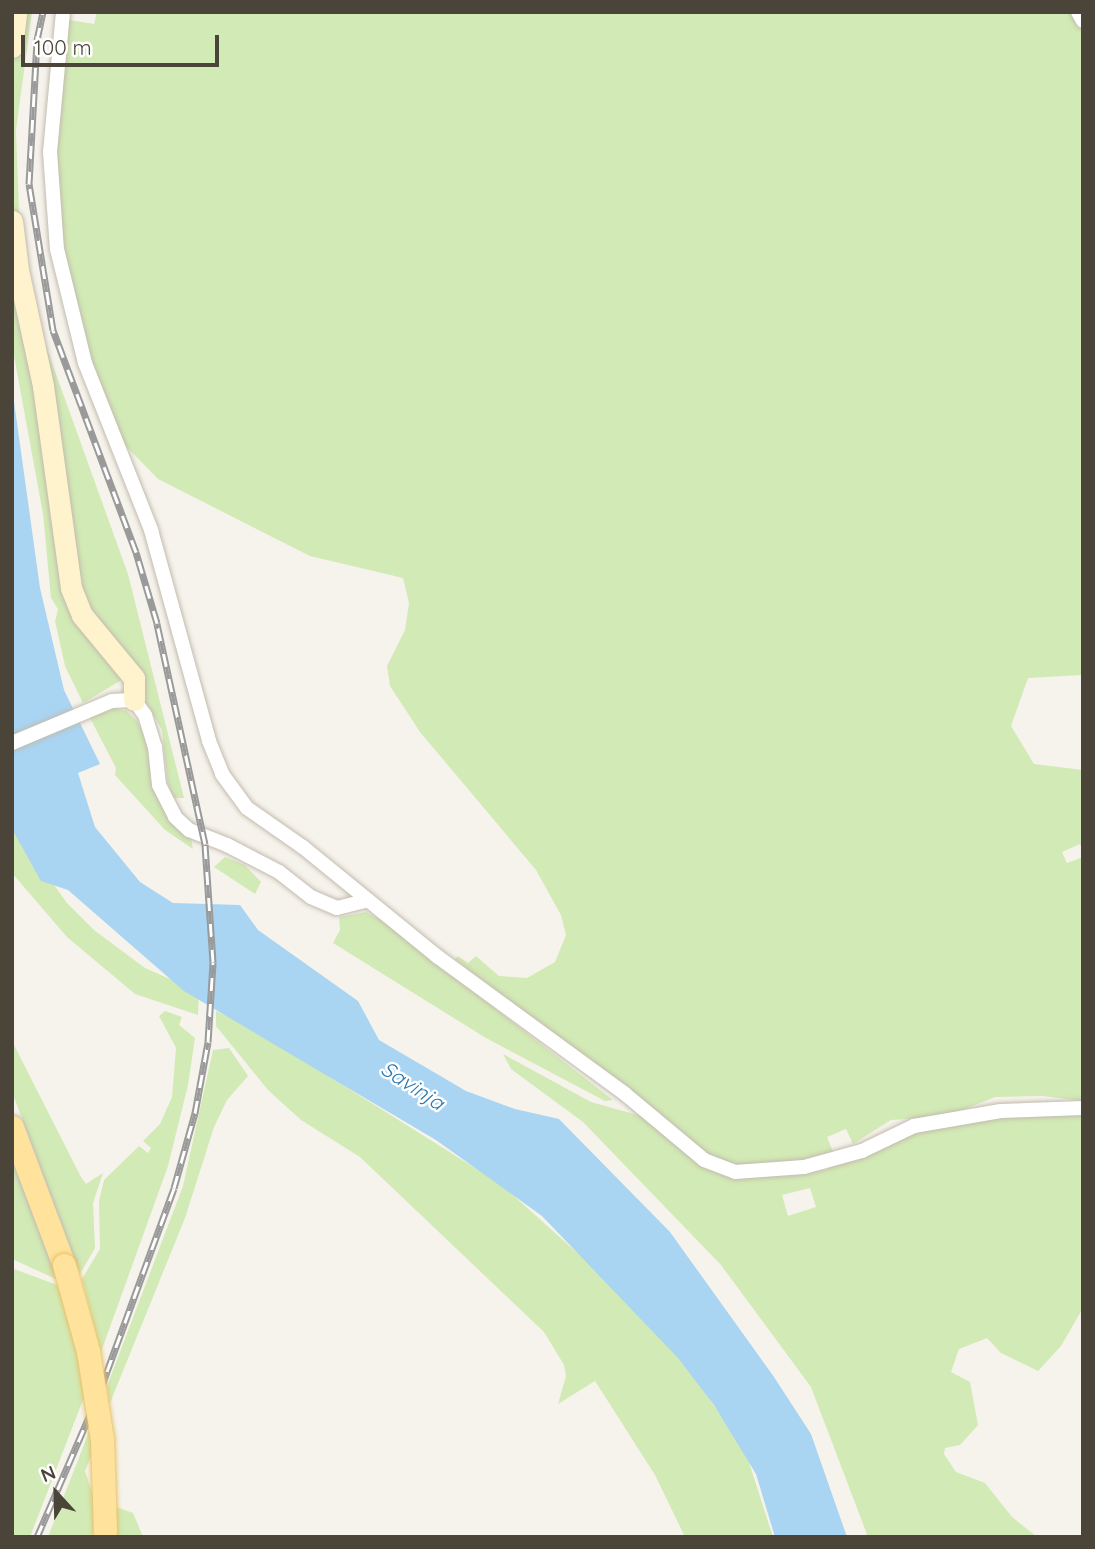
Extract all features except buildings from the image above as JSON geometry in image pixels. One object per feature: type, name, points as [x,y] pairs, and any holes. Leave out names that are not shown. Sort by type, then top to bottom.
[{"type":"main road","points":[[12,1127],[64,1265],[88,1351],[102,1439],[105,1534]]},
{"type":"street","points":[[12,47],[16,12]]},
{"type":"street","points":[[63,12],[50,152],[57,249],[85,363],[151,530],[209,741],[222,774],[247,808],[369,900],[438,957],[624,1093],[704,1160],[735,1172],[804,1167],[862,1151],[926,1124],[1001,1111],[1083,1108]]},
{"type":"street","points":[[1078,12],[1083,21]]},
{"type":"street","points":[[12,221],[43,386],[71,588],[82,615],[134,678],[135,700],[145,715],[155,747],[159,785],[175,817],[189,830],[258,861],[311,897],[337,908],[369,900]]},
{"type":"street","points":[[12,743],[112,701],[135,700]]},
{"type":"green space","points":[[20,12],[32,12],[16,130],[19,212],[39,327],[128,574],[184,798],[174,798],[168,784],[162,730],[144,699],[144,674],[86,615],[18,255],[12,188],[12,81]]},
{"type":"green space","points":[[97,12],[1075,12],[1083,25],[1083,661],[1081,675],[1028,678],[1011,726],[1034,764],[1083,770],[1083,851],[1080,844],[1062,852],[1067,863],[1083,857],[1083,1101],[1043,1096],[995,1097],[948,1116],[891,1120],[853,1144],[846,1129],[827,1137],[834,1154],[812,1162],[751,1166],[728,1163],[713,1159],[455,959],[458,956],[468,963],[476,956],[499,976],[527,978],[555,962],[566,935],[561,915],[536,870],[420,732],[390,686],[387,666],[405,630],[409,603],[403,578],[310,556],[158,479],[121,441],[89,360],[61,238],[54,133],[69,20],[94,24]]},
{"type":"green space","points":[[12,243],[61,556],[125,678],[83,703],[65,666],[55,621],[58,609],[51,598],[43,514],[12,345]]},
{"type":"green space","points":[[109,707],[127,711],[137,721],[145,735],[158,798],[168,817],[190,833],[193,849],[165,830],[115,775],[116,768],[89,716]]},
{"type":"green space","points":[[12,827],[67,903],[94,930],[145,968],[199,992],[198,1015],[135,994],[67,937],[12,873]]},
{"type":"green space","points":[[225,857],[245,865],[261,882],[255,894],[214,867]]},
{"type":"green space","points":[[366,912],[381,920],[613,1100],[605,1101],[486,1038],[333,943],[340,930],[339,917]]},
{"type":"green space","points":[[165,1011],[182,1017],[179,1025],[195,1038],[188,1085],[168,1166],[101,1352],[82,1279],[100,1249],[99,1201],[104,1180],[139,1146],[148,1153],[151,1148],[143,1141],[160,1124],[172,1097],[176,1048],[159,1016]]},
{"type":"green space","points":[[216,1011],[252,1028],[502,1185],[625,1296],[667,1338],[745,1450],[773,1537],[685,1537],[655,1475],[595,1381],[558,1404],[566,1376],[564,1365],[544,1332],[360,1157],[301,1120],[268,1090],[216,1026]]},
{"type":"green space","points":[[12,1041],[81,1177],[86,1184],[103,1173],[93,1203],[95,1248],[80,1274],[12,1092]]},
{"type":"green space","points":[[229,1048],[248,1076],[227,1100],[214,1127],[185,1218],[110,1403],[107,1386],[183,1186],[213,1050]]},
{"type":"green space","points":[[503,1054],[591,1102],[641,1116],[735,1174],[767,1177],[826,1170],[878,1138],[970,1120],[1083,1112],[1083,1308],[1061,1346],[1038,1371],[1001,1353],[987,1338],[959,1349],[951,1372],[970,1382],[978,1425],[960,1445],[945,1448],[944,1454],[956,1472],[985,1483],[1012,1517],[1037,1537],[868,1537],[811,1387],[721,1265],[583,1122],[511,1069]],"holes":[[[810,1188],[816,1207],[788,1216],[782,1195]]]},
{"type":"green space","points":[[12,1158],[58,1280],[12,1259]]},
{"type":"green space","points":[[14,1269],[60,1286],[86,1392],[30,1537],[12,1537]]},
{"type":"green space","points":[[90,1429],[92,1454],[85,1471],[94,1498],[93,1537],[48,1537]]},
{"type":"green space","points":[[116,1507],[133,1513],[143,1537],[116,1537]]},
{"type":"water","name":"Savinja","points":[[12,387],[40,588],[64,690],[100,764],[78,773],[95,827],[140,882],[173,903],[240,905],[258,930],[358,1001],[379,1040],[466,1091],[515,1109],[559,1119],[670,1232],[774,1377],[811,1434],[847,1537],[775,1537],[756,1474],[714,1405],[678,1358],[542,1216],[436,1140],[184,991],[68,890],[41,881],[12,829]]},
{"type":"railway","points":[[37,1537],[98,1396],[174,1188],[195,1113],[208,1042],[213,962],[205,844],[157,623],[136,552],[53,330],[29,184],[37,40],[43,12]]}]
